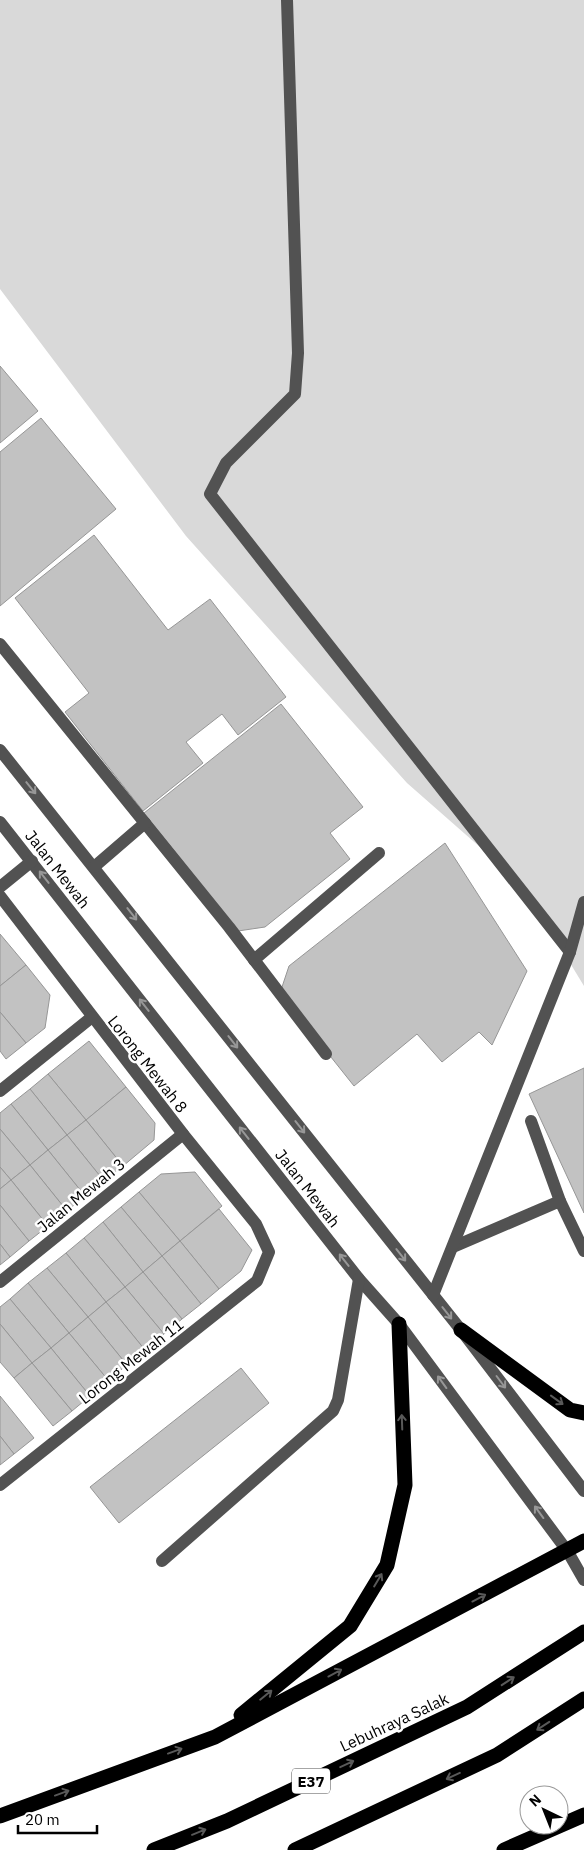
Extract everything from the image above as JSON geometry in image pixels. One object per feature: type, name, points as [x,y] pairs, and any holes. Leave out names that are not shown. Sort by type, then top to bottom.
[{"type":"highway","points":[[215,1736],[350,1626],[387,1565],[404,1485],[399,1324]]},
{"type":"highway","points":[[461,1330],[570,1410],[584,1413]]},
{"type":"highway","points":[[0,1816],[215,1736],[568,1552],[584,1541]]},
{"type":"highway","name":"Lebuhraya Salak","points":[[154,1850],[227,1821],[467,1707],[584,1632]]},
{"type":"highway","points":[[296,1850],[498,1755],[584,1699]]},
{"type":"highway","points":[[504,1850],[584,1815]]},
{"type":"street","points":[[287,0],[298,353],[295,394],[226,463],[210,494],[570,952]]},
{"type":"street","points":[[0,644],[254,960],[326,1054]]},
{"type":"street","name":"Jalan Mewah","points":[[0,750],[461,1330],[584,1491]]},
{"type":"street","name":"Jalan Mewah","points":[[0,822],[359,1279],[399,1324],[568,1552],[584,1580]]},
{"type":"street","points":[[94,866],[145,824]]},
{"type":"street","points":[[254,960],[379,853]]},
{"type":"street","points":[[0,887],[32,861]]},
{"type":"street","name":"Lorong Mewah 8","points":[[0,896],[182,1134],[256,1224],[269,1252]]},
{"type":"street","points":[[433,1295],[570,952],[584,902]]},
{"type":"street","points":[[0,1091],[92,1017]]},
{"type":"street","points":[[531,1121],[560,1201],[584,1251]]},
{"type":"street","name":"Jalan Mewah 3","points":[[0,1282],[182,1134]]},
{"type":"street","points":[[453,1247],[560,1201]]},
{"type":"street","name":"Lorong Mewah 11","points":[[0,1485],[256,1281],[269,1252]]},
{"type":"street","points":[[162,1561],[333,1411],[338,1400],[359,1279]]},
{"type":"shaded area","points":[[0,0],[584,0],[584,986],[522,884],[407,783],[186,536],[0,289]]},
{"type":"building","points":[[0,366],[38,411],[0,443]]},
{"type":"building","points":[[41,418],[116,509],[0,606],[0,452]]},
{"type":"building","points":[[94,535],[168,630],[210,599],[286,697],[238,735],[222,714],[186,742],[203,763],[143,811],[65,712],[89,693],[15,598]]},
{"type":"building","points":[[281,704],[363,807],[330,833],[350,859],[265,927],[238,931],[144,813]]},
{"type":"building","points":[[445,843],[527,971],[492,1045],[479,1032],[442,1062],[417,1034],[354,1086],[280,993],[289,966]]},
{"type":"building","points":[[0,934],[26,965],[0,986]]},
{"type":"building","points":[[26,965],[50,995],[45,1028],[26,1043],[0,1012],[0,986]]},
{"type":"building","points":[[0,1012],[26,1043],[6,1059],[0,1051]]},
{"type":"building","points":[[89,1041],[126,1087],[86,1120],[48,1074]]},
{"type":"building","points":[[584,1068],[584,1213],[529,1094]]},
{"type":"building","points":[[48,1074],[86,1120],[67,1135],[30,1089]]},
{"type":"building","points":[[126,1087],[155,1123],[154,1140],[123,1166],[86,1120]]},
{"type":"building","points":[[30,1089],[67,1135],[48,1150],[11,1104]]},
{"type":"building","points":[[11,1104],[48,1150],[30,1165],[0,1129],[0,1113]]},
{"type":"building","points":[[86,1120],[123,1166],[104,1181],[67,1135]]},
{"type":"building","points":[[0,1129],[30,1165],[11,1180],[0,1167]]},
{"type":"building","points":[[67,1135],[104,1181],[85,1196],[48,1150]]},
{"type":"building","points":[[48,1150],[85,1196],[67,1211],[30,1165]]},
{"type":"building","points":[[30,1165],[67,1211],[48,1226],[11,1180]]},
{"type":"building","points":[[0,1167],[11,1180],[0,1189]]},
{"type":"building","points":[[195,1172],[222,1206],[180,1241],[139,1192],[161,1174]]},
{"type":"building","points":[[11,1180],[48,1226],[29,1241],[0,1205],[0,1189]]},
{"type":"building","points":[[139,1192],[180,1241],[162,1256],[121,1207]]},
{"type":"building","points":[[0,1205],[29,1241],[10,1257],[0,1244]]},
{"type":"building","points":[[121,1207],[162,1256],[143,1272],[103,1222]]},
{"type":"building","points":[[219,1209],[252,1250],[241,1271],[219,1289],[180,1241]]},
{"type":"building","points":[[103,1222],[143,1272],[125,1287],[84,1238]]},
{"type":"building","points":[[84,1238],[125,1287],[106,1302],[66,1253]]},
{"type":"building","points":[[180,1241],[219,1289],[201,1304],[162,1256]]},
{"type":"building","points":[[0,1244],[10,1257],[0,1265]]},
{"type":"building","points":[[66,1253],[106,1302],[88,1317],[47,1268]]},
{"type":"building","points":[[162,1256],[201,1304],[182,1319],[143,1272]]},
{"type":"building","points":[[47,1268],[88,1317],[69,1333],[28,1283]]},
{"type":"building","points":[[143,1272],[182,1319],[164,1334],[125,1287]]},
{"type":"building","points":[[28,1283],[69,1333],[51,1348],[10,1299]]},
{"type":"building","points":[[125,1287],[164,1334],[145,1350],[106,1302]]},
{"type":"building","points":[[10,1299],[51,1348],[32,1363],[0,1324],[0,1307]]},
{"type":"building","points":[[106,1302],[145,1350],[127,1365],[88,1317]]},
{"type":"building","points":[[88,1317],[127,1365],[108,1380],[69,1333]]},
{"type":"building","points":[[0,1324],[32,1363],[14,1378],[0,1362]]},
{"type":"building","points":[[69,1333],[108,1380],[90,1396],[51,1348]]},
{"type":"building","points":[[51,1348],[90,1396],[72,1411],[32,1363]]},
{"type":"building","points":[[32,1363],[72,1411],[53,1426],[14,1378]]},
{"type":"building","points":[[241,1368],[269,1403],[119,1523],[90,1487]]},
{"type":"building","points":[[0,1396],[34,1438],[14,1454],[0,1436]]},
{"type":"building","points":[[0,1436],[14,1454],[0,1465]]}]
